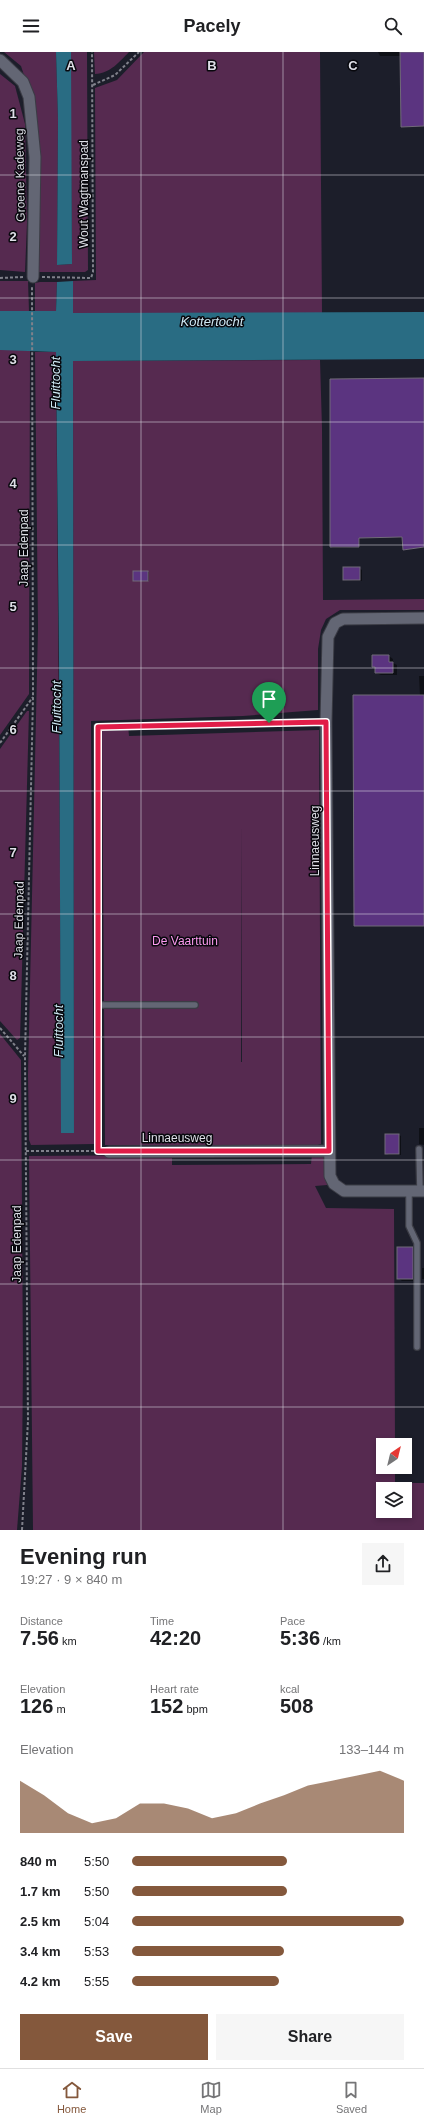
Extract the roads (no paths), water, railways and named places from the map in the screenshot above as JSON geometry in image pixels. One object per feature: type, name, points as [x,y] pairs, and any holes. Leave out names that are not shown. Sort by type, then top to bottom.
[{"type":"street","name":"Groene Kadeweg","points":[[0,60],[23,82],[29,97],[35,157],[33,279]]},
{"type":"street","name":"Linnaeusweg","points":[[409,1192],[344,1191],[334,1184],[330,1176],[326,722],[328,637],[335,623],[343,619],[424,618]]},
{"type":"street","name":"Linnaeusweg","points":[[103,1152],[329,1151]]},
{"type":"street","points":[[409,1192],[422,1191]]},
{"type":"lane","points":[[195,1005],[98,1005],[98,727],[326,722]]},
{"type":"lane","points":[[419,1148],[422,1191]]},
{"type":"lane","points":[[409,1192],[408,1226],[417,1243],[417,1347]]},
{"type":"water","points":[[56,52],[71,52],[72,264],[57,265],[58,120]]},
{"type":"water","name":"Kottertocht","points":[[73,281],[73,313],[424,312],[424,359],[73,361],[74,1133],[61,1133],[56,352],[0,350],[0,311],[56,311],[57,282]]},
{"type":"water label","name":"Fluittocht","points":[[55,383]]},
{"type":"water label","name":"Fluittocht","points":[[56,707]]},
{"type":"water label","name":"Fluittocht","points":[[58,1031]]},
{"type":"park label","name":"De Vaarttuin","points":[[185,941]]}]
